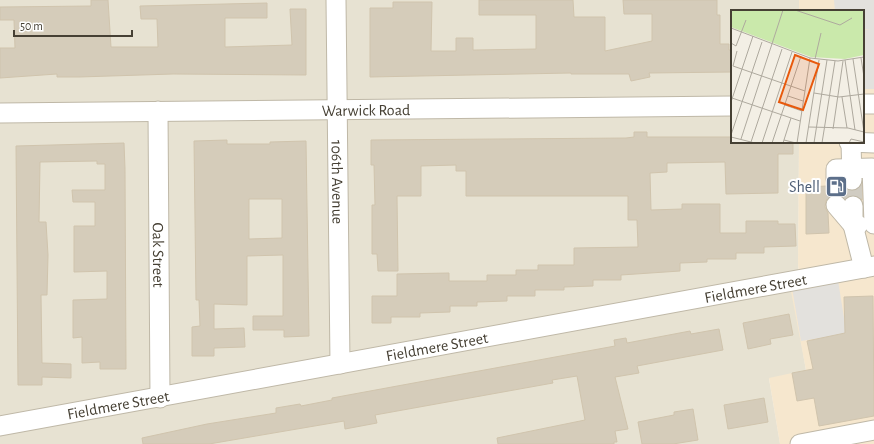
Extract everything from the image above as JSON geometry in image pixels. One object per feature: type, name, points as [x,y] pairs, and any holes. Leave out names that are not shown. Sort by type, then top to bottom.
[{"type":"street","name":"106th Avenue","points":[[336,0],[340,364]]},
{"type":"street","name":"Warwick Road","points":[[0,113],[731,106]]},
{"type":"street","name":"Oak Street","points":[[158,112],[160,398]]},
{"type":"street","points":[[851,143],[847,176],[872,168],[873,176],[874,224],[853,225]]},
{"type":"street","points":[[864,143],[874,143]]},
{"type":"street","points":[[844,206],[869,267]]},
{"type":"street","name":"Fieldmere Street","points":[[0,426],[160,398],[869,267]]},
{"type":"street","points":[[800,444],[874,430]]},
{"type":"shaded area","points":[[0,0],[799,0],[799,10],[731,10],[731,143],[799,143],[798,264],[801,341],[806,371],[769,379],[780,444],[0,444]]},
{"type":"shaded area","points":[[799,0],[874,0],[874,444],[856,444],[854,438],[820,444],[780,444],[769,378],[806,370],[790,286],[800,284],[798,264],[799,143],[864,143],[864,10],[799,10]]},
{"type":"shaded area","points":[[834,0],[874,0],[874,89],[864,89],[864,30],[870,29],[864,29],[864,10],[835,10]]},
{"type":"shaded area","points":[[837,274],[847,337],[827,337],[801,341],[791,282]]},
{"type":"building","points":[[91,0],[108,0],[111,47],[158,47],[157,19],[141,19],[140,6],[267,3],[267,18],[225,18],[225,47],[292,45],[290,9],[306,9],[306,75],[173,74],[57,77],[57,74],[0,78],[0,48],[15,48],[14,20],[0,20],[0,7],[91,6]]},
{"type":"building","points":[[479,0],[573,0],[574,17],[605,17],[605,51],[652,41],[652,14],[624,14],[623,0],[717,0],[717,15],[720,15],[720,44],[729,44],[729,50],[731,50],[731,72],[649,73],[650,77],[631,81],[629,74],[571,73],[370,77],[370,8],[393,8],[393,2],[432,2],[431,51],[456,51],[456,38],[473,38],[473,50],[536,49],[536,15],[479,15]]},
{"type":"building","points":[[634,132],[647,132],[647,137],[731,137],[731,143],[793,143],[793,154],[778,154],[778,193],[726,194],[725,162],[667,163],[667,172],[650,173],[651,210],[682,209],[682,204],[720,204],[720,233],[746,233],[746,221],[778,221],[778,224],[795,224],[796,246],[764,247],[764,253],[736,253],[736,259],[707,259],[707,262],[680,263],[680,271],[621,275],[621,280],[593,280],[593,286],[564,287],[564,290],[535,290],[535,296],[507,296],[507,301],[477,302],[477,306],[450,306],[450,312],[420,313],[420,317],[391,317],[391,323],[372,323],[372,296],[397,296],[397,274],[449,273],[449,281],[487,281],[487,275],[516,275],[516,270],[538,270],[538,265],[574,265],[574,248],[638,247],[637,220],[628,220],[628,196],[466,196],[466,171],[456,171],[456,165],[421,166],[421,196],[397,196],[398,271],[378,271],[377,254],[372,254],[372,205],[375,205],[374,165],[371,165],[371,140],[634,137]]},
{"type":"building","points":[[227,140],[227,144],[270,144],[270,142],[306,141],[309,336],[284,337],[284,330],[253,330],[253,316],[283,316],[283,255],[247,256],[247,305],[214,304],[214,329],[244,328],[245,347],[214,348],[214,356],[192,356],[192,327],[200,326],[199,300],[196,300],[194,141]],"holes":[[[249,199],[282,199],[282,238],[249,239]]]},
{"type":"building","points":[[124,143],[126,369],[100,369],[100,362],[82,363],[82,337],[73,338],[73,300],[107,299],[107,271],[74,272],[74,226],[95,226],[95,202],[73,202],[72,190],[105,190],[105,164],[97,164],[97,161],[40,162],[39,222],[46,222],[48,255],[47,295],[41,295],[42,363],[71,364],[71,378],[42,377],[42,385],[18,385],[16,146]]},
{"type":"building","points":[[862,185],[862,200],[853,195],[845,199],[840,195],[834,194],[829,196],[825,207],[828,213],[829,233],[806,234],[806,187],[827,186],[836,191],[844,187],[852,191],[857,190]]},
{"type":"building","points":[[873,296],[874,416],[819,426],[814,398],[797,401],[792,373],[813,369],[807,341],[845,333],[844,297]]},
{"type":"building","points":[[789,314],[793,335],[770,339],[771,344],[748,349],[743,323]]},
{"type":"building","points":[[719,329],[723,350],[637,366],[639,373],[615,377],[628,429],[615,431],[617,442],[614,442],[614,444],[498,444],[497,438],[585,420],[577,376],[552,380],[553,383],[375,415],[377,423],[345,429],[344,421],[209,444],[143,444],[142,438],[207,424],[276,413],[276,408],[300,404],[301,406],[332,400],[332,398],[615,346],[614,340],[626,338],[627,343],[690,331],[691,334]]},
{"type":"building","points":[[764,398],[768,422],[728,429],[724,405]]},
{"type":"building","points":[[693,409],[698,440],[673,444],[642,444],[638,422],[674,415],[674,412]]},
{"type":"tunnel","points":[[836,180],[836,205]]},
{"type":"tunnel","points":[[852,180],[853,206]]},
{"type":"place","name":"Shell","points":[[836,186]]}]
